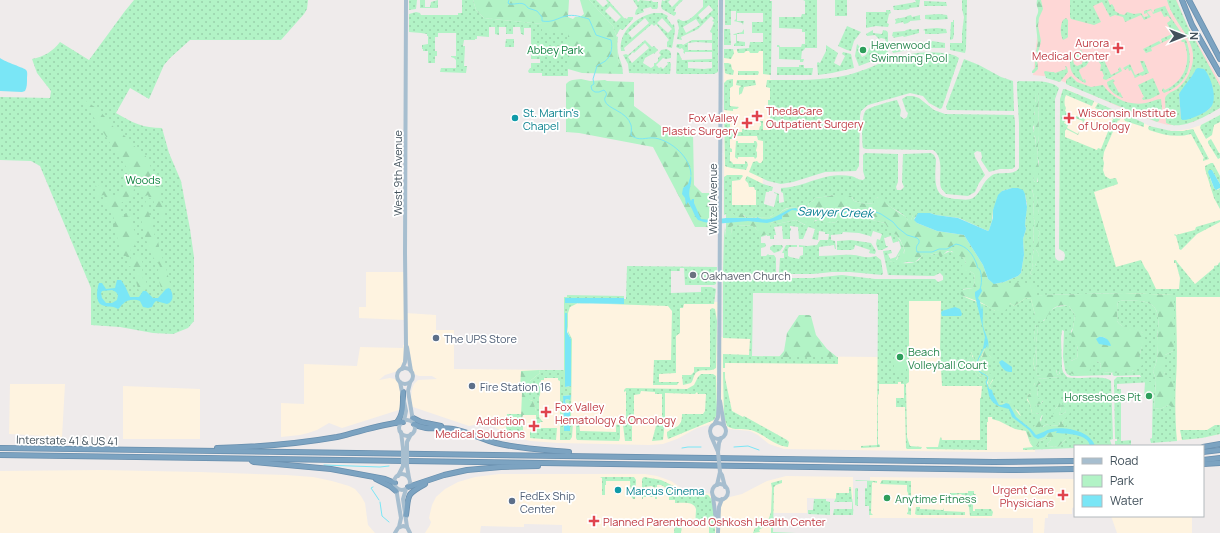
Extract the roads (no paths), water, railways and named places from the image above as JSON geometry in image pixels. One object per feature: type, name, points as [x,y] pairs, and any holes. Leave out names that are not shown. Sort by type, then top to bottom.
[{"type":"highway","points":[[1182,0],[1192,25],[1220,74]]},
{"type":"highway","points":[[1189,0],[1220,59]]},
{"type":"highway","points":[[396,423],[400,419],[403,392]]},
{"type":"highway","points":[[201,450],[309,441],[351,434],[404,421]]},
{"type":"highway","points":[[413,422],[422,428],[451,428],[505,445],[570,452],[574,455]]},
{"type":"highway","points":[[1204,448],[1220,444]]},
{"type":"highway","name":"Interstate 41 & US 41","points":[[0,448],[201,450]]},
{"type":"highway","points":[[201,450],[1001,462],[1074,461]]},
{"type":"highway","points":[[1204,452],[1220,450]]},
{"type":"highway","points":[[0,455],[1011,470],[1074,469]]},
{"type":"highway","points":[[1204,460],[1220,458]]},
{"type":"highway","points":[[248,459],[254,462],[331,469],[385,479],[396,487]]},
{"type":"highway","points":[[407,488],[437,477],[467,470],[501,467],[543,466],[559,463]]},
{"type":"highway","points":[[1204,464],[1220,463]]},
{"type":"highway","points":[[371,477],[390,486],[396,487]]},
{"type":"highway","points":[[406,515],[407,498],[410,493],[437,477]]},
{"type":"main road","name":"West 9th Avenue","points":[[402,369],[405,362],[406,345],[406,0]]},
{"type":"main road","name":"Witzel Avenue","points":[[715,423],[718,417],[719,399],[721,0]]},
{"type":"main road","name":"West 9th Avenue","points":[[406,345],[409,354],[411,371]]},
{"type":"main road","points":[[405,448],[411,434],[414,431],[408,391],[413,378],[411,371],[402,369],[398,376],[403,392],[406,411],[404,421],[400,426],[405,448],[405,466],[410,483],[403,496],[410,533]]},
{"type":"main road","points":[[400,381],[404,384],[410,383]]},
{"type":"main road","name":"Witzel Avenue","points":[[719,399],[724,426]]},
{"type":"main road","points":[[404,421],[409,420],[413,422]]},
{"type":"main road","points":[[718,452],[711,436],[710,428],[715,423],[719,423],[724,426],[725,433],[719,443],[718,452],[720,472],[717,484],[712,491],[716,519],[718,522]]},
{"type":"main road","points":[[401,431],[405,435],[411,434]]},
{"type":"main road","points":[[711,436],[721,438]]},
{"type":"main road","points":[[395,533],[396,529],[399,527],[401,518],[396,479],[405,466]]},
{"type":"main road","points":[[718,533],[719,506],[722,499],[727,494],[726,486],[720,472]]},
{"type":"main road","points":[[398,476],[404,475],[409,479]]},
{"type":"main road","points":[[717,484],[726,486]]},
{"type":"main road","points":[[396,487],[399,489],[407,488]]},
{"type":"main road","points":[[713,496],[718,500],[722,499]]},
{"type":"main road","points":[[399,527],[408,527]]},
{"type":"water","points":[[0,58],[26,70],[27,87],[25,91],[0,91]]},
{"type":"water","points":[[1198,68],[1204,69],[1207,72],[1214,93],[1213,103],[1207,111],[1190,119],[1182,120],[1179,94]]},
{"type":"water","points":[[1209,170],[1212,170],[1220,184],[1220,188],[1216,190],[1208,172]]},
{"type":"water","points":[[691,175],[689,194],[691,201],[694,199],[694,203],[701,219],[712,220],[757,217],[768,219],[791,209],[796,208],[799,211],[792,210],[782,216],[782,219],[767,223],[748,221],[715,224],[698,220],[688,202],[686,205],[685,198],[682,194],[683,188],[688,184]]},
{"type":"water","points":[[1012,188],[1023,190],[1025,194],[1027,207],[1025,224],[1026,229],[1023,239],[1024,255],[1021,273],[1018,276],[1004,282],[994,284],[988,279],[983,265],[964,235],[937,231],[917,223],[914,220],[918,213],[930,213],[958,218],[988,231],[993,218],[993,210],[998,195],[1002,191]]},
{"type":"water","points":[[117,280],[121,280],[130,297],[139,297],[143,291],[146,291],[153,298],[158,298],[166,289],[169,288],[172,292],[172,299],[167,304],[156,301],[152,307],[148,308],[143,307],[140,301],[131,300],[122,304],[118,309],[104,306],[98,301],[97,295],[99,283],[102,283],[106,289],[115,288]],"holes":[[[112,290],[118,295],[117,300],[112,303],[106,303],[102,298],[102,291]]]},
{"type":"water","points":[[981,288],[982,291],[978,298],[980,301],[981,311],[982,305],[983,308],[983,326],[988,340],[988,349],[987,344],[986,348],[983,349],[985,337],[975,296],[975,292]]},
{"type":"water","points":[[565,298],[624,298],[624,304],[565,303]]},
{"type":"water","points":[[955,307],[960,309],[962,314],[961,316],[942,316],[942,311]]},
{"type":"water","points":[[565,313],[567,313],[567,332],[571,339],[571,386],[565,387]]},
{"type":"water","points":[[1099,337],[1107,339],[1111,346],[1099,344],[1096,339]]},
{"type":"water","points":[[1002,360],[1012,367],[1012,372],[1007,372],[1002,368],[999,362]]},
{"type":"water","points":[[987,388],[992,390],[999,405],[1006,403],[1009,404],[1016,417],[1036,435],[1051,429],[1070,429],[1083,433],[1093,441],[1095,445],[1090,445],[1081,436],[1056,433],[1057,431],[1048,433],[1044,437],[1038,439],[1034,437],[1029,430],[1012,417],[1009,409],[998,406],[992,401],[989,397]]},
{"type":"water","points":[[571,395],[570,400],[566,399],[565,402],[570,407],[570,431],[564,431],[563,396]]},
{"type":"waterway","name":"Sawyer Creek","points":[[509,0],[509,4],[522,3],[528,8],[537,11],[542,17],[542,21],[552,21],[569,15],[589,19],[596,35],[611,40],[611,53],[605,61],[597,66],[593,79],[594,84],[591,86],[592,90],[595,92],[604,90],[606,94],[605,101],[607,104],[622,113],[629,120],[631,135],[640,139],[655,138],[668,143],[679,151],[688,162],[691,175]]},
{"type":"waterway","name":"Sawyer Creek","points":[[799,211],[803,213],[876,212],[893,222],[907,235],[917,238],[919,240],[916,247],[917,252],[932,252],[939,249],[947,249],[956,244],[960,245],[971,254],[980,270],[982,280],[980,289]]},
{"type":"waterway","name":"Sawyer Creek","points":[[983,349],[975,366],[980,372],[987,376],[988,378],[986,382],[989,390]]},
{"type":"waterway","points":[[734,447],[748,446],[759,450]]},
{"type":"waterway","points":[[682,448],[701,447]]},
{"type":"waterway","points":[[324,465],[389,466]]},
{"type":"waterway","points":[[373,487],[371,488],[379,500]]},
{"type":"waterway","points":[[380,502],[382,516],[389,522]]},
{"type":"place","name":"Aurora Medical Center","points":[[1118,48]]},
{"type":"place","name":"Havenwood Swimming Pool","points":[[863,50]]},
{"type":"place","name":"ThedaCare Outpatient Surgery","points":[[757,116]]},
{"type":"place","name":"St. Martin's Chapel","points":[[515,118]]},
{"type":"place","name":"Wisconsin Institute of Urology","points":[[1069,118]]},
{"type":"place","name":"Fox Valley Plastic Surgery","points":[[747,123]]},
{"type":"place","name":"Oakhaven Church","points":[[693,275]]},
{"type":"place","name":"The UPS Store","points":[[436,338]]},
{"type":"place","name":"Beach Volleyball Court","points":[[900,357]]},
{"type":"place","name":"Fire Station 16","points":[[472,386]]},
{"type":"place","name":"Horseshoes Pit","points":[[1149,396]]},
{"type":"place","name":"Fox Valley Hematology & Oncology","points":[[546,412]]},
{"type":"place","name":"Addiction Medical Solutions","points":[[534,426]]},
{"type":"place","name":"Marcus Cinema","points":[[618,490]]},
{"type":"place","name":"Urgent Care Physicians","points":[[1063,495]]},
{"type":"place","name":"Anytime Fitness","points":[[887,498]]},
{"type":"place","name":"FedEx Ship Center","points":[[512,501]]},
{"type":"place","name":"Planned Parenthood Oshkosh Health Center","points":[[594,521]]},
{"type":"park label","name":"Abbey Park","points":[[555,49]]},
{"type":"park label","name":"Woods","points":[[143,179]]}]
